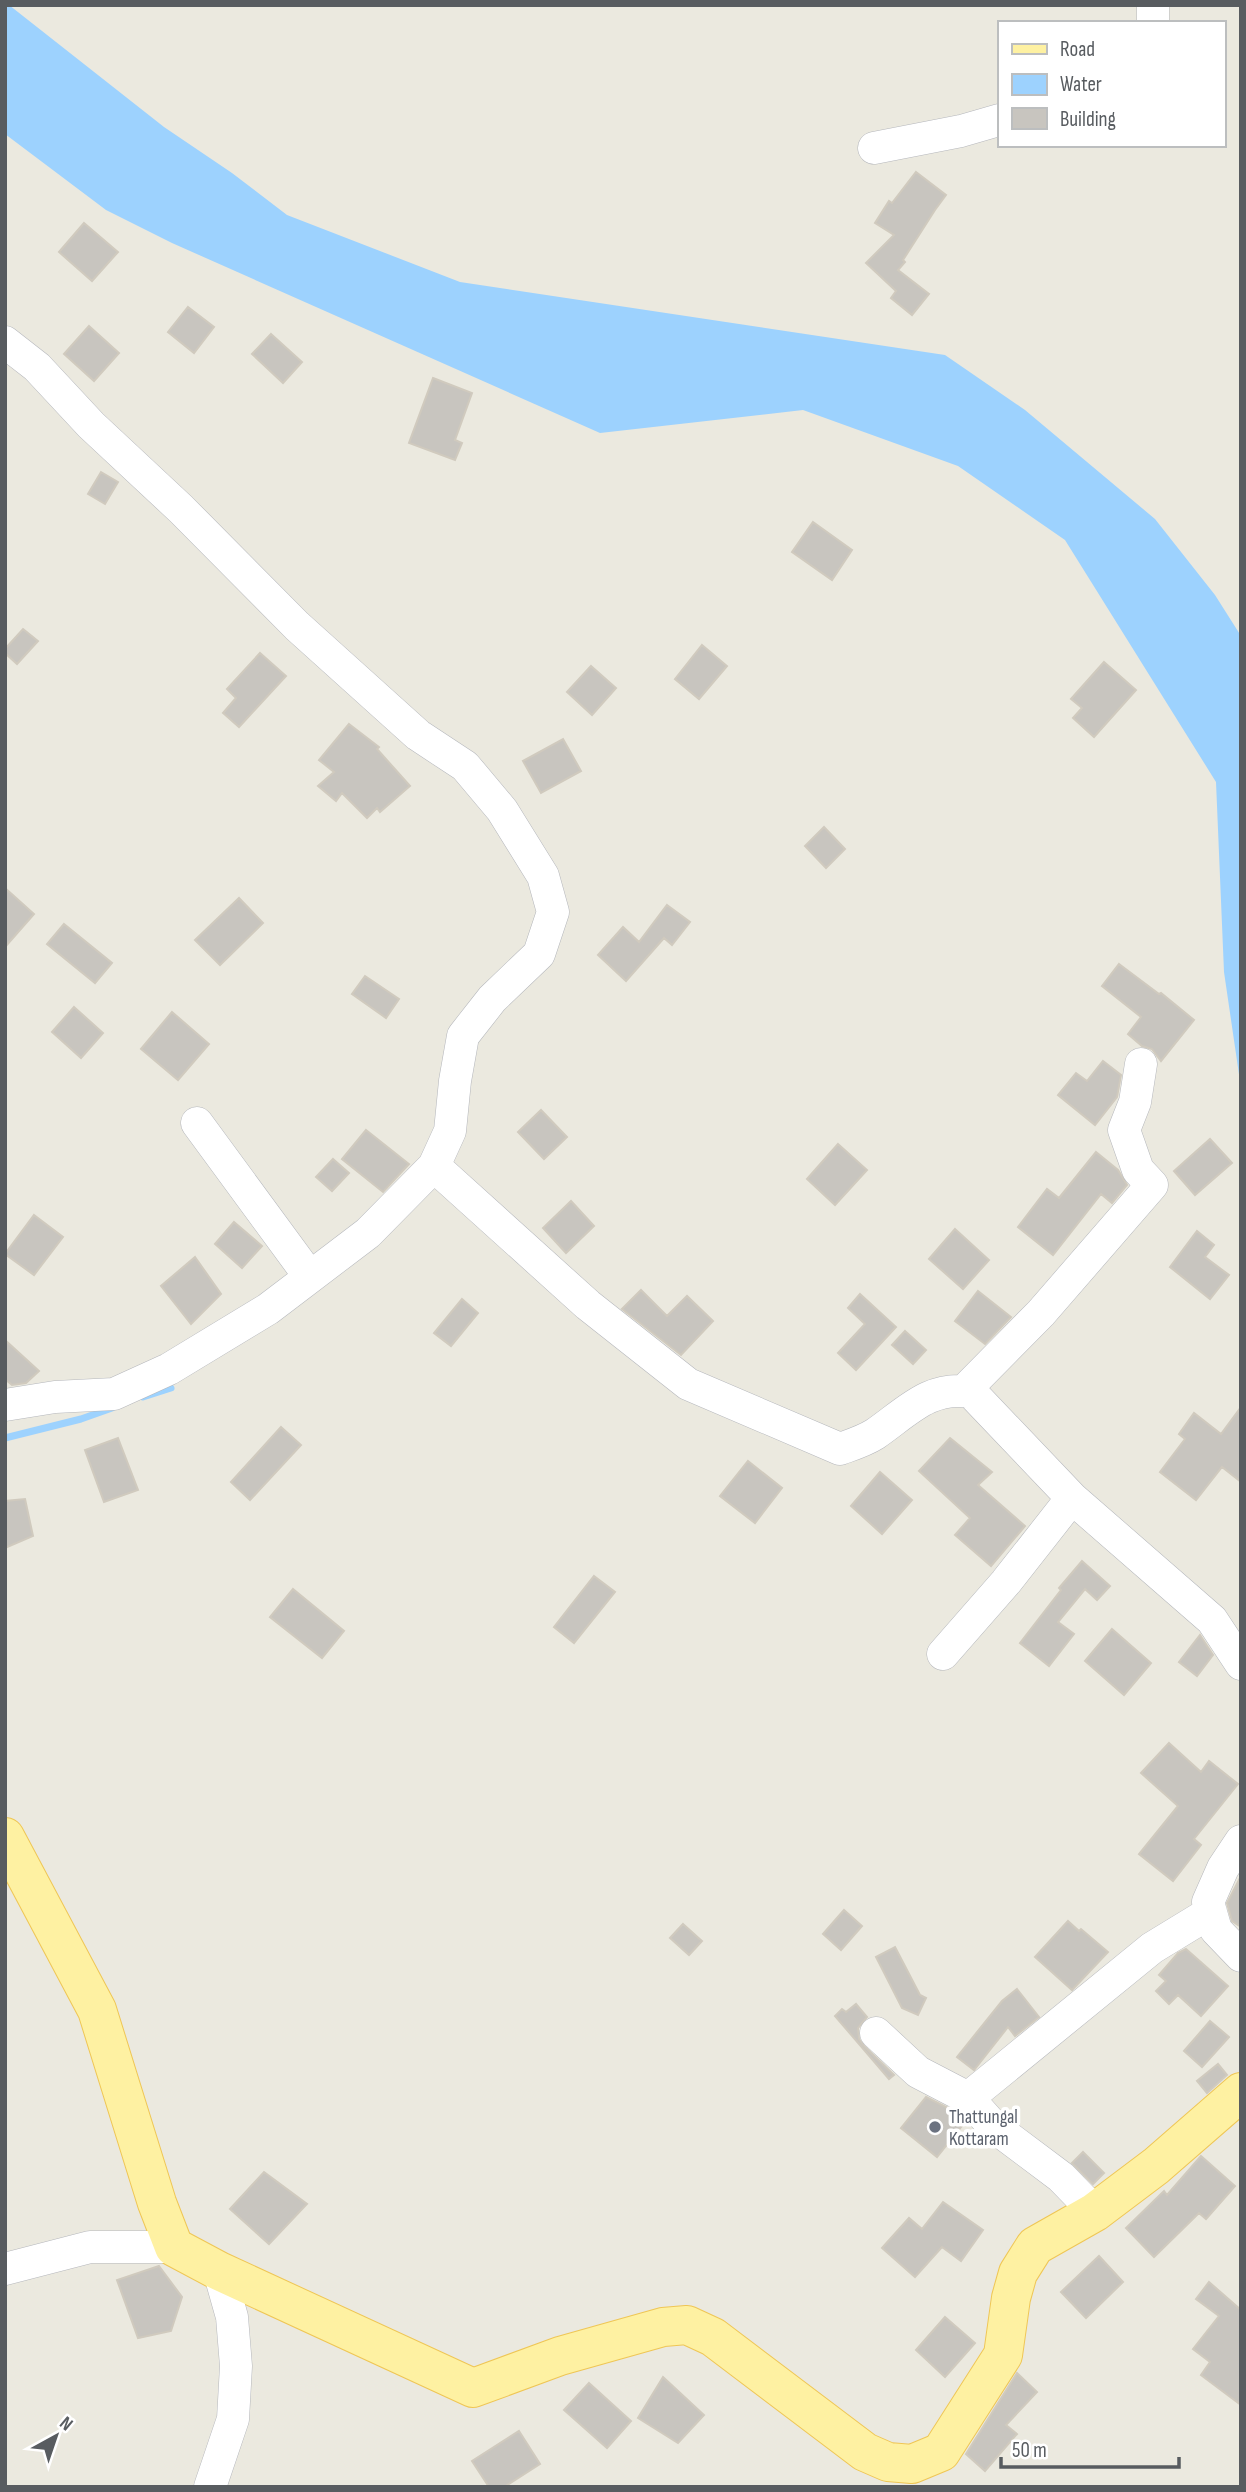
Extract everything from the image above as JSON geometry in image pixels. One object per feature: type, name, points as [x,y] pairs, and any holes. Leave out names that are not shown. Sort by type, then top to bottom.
[{"type":"main road","points":[[5,1837],[97,2010],[157,2203],[174,2247],[219,2271],[472,2388],[560,2356],[663,2327],[687,2325],[713,2337],[865,2452],[888,2462],[912,2463],[941,2452],[1003,2355],[1011,2298],[1018,2273],[1035,2246],[1095,2212],[1156,2166],[1241,2092]]},
{"type":"street","points":[[874,148],[961,131],[998,120]]},
{"type":"street","points":[[5,342],[37,368],[91,425],[181,509],[297,626],[418,736],[465,766],[502,810],[543,876],[553,912],[539,954],[492,999],[463,1036],[450,1131],[434,1166],[368,1233],[268,1309],[169,1369],[114,1394],[55,1397],[5,1405]]},
{"type":"street","points":[[964,1391],[1041,1313],[1152,1185],[1139,1170],[1124,1130],[1135,1102],[1141,1063]]},
{"type":"street","points":[[197,1123],[310,1277]]},
{"type":"street","points":[[434,1166],[588,1305],[688,1384],[799,1433],[840,1449],[872,1436],[920,1401],[953,1389],[971,1392],[1072,1498],[1212,1620],[1241,1664]]},
{"type":"street","points":[[943,1654],[1006,1582],[1072,1498]]},
{"type":"street","points":[[1241,1841],[1223,1868],[1208,1902],[1216,1930],[1241,1956]]},
{"type":"street","points":[[968,2098],[1152,1948],[1211,1912]]},
{"type":"street","points":[[876,2033],[918,2072],[968,2098],[993,2126],[1061,2177],[1095,2212]]},
{"type":"street","points":[[5,2269],[90,2247],[174,2247]]},
{"type":"street","points":[[210,2487],[233,2419],[235,2379],[232,2317],[219,2271]]},
{"type":"water","points":[[5,5],[9,5],[164,127],[232,173],[287,215],[460,282],[945,355],[1025,410],[1155,519],[1215,595],[1241,636],[1241,1088],[1224,972],[1216,782],[1065,540],[958,466],[803,410],[600,433],[172,243],[106,210],[5,134]]},
{"type":"building","points":[[916,172],[946,195],[898,270],[929,294],[912,315],[891,298],[896,291],[866,263],[894,235],[875,223],[889,201],[892,203]]},
{"type":"building","points":[[84,223],[118,252],[92,281],[59,252]]},
{"type":"building","points":[[188,307],[214,327],[194,353],[168,332]]},
{"type":"building","points":[[89,326],[119,353],[94,381],[64,354]]},
{"type":"building","points":[[271,334],[302,362],[283,383],[252,354]]},
{"type":"building","points":[[433,378],[472,393],[455,440],[462,443],[455,460],[409,443]]},
{"type":"building","points":[[101,472],[118,482],[105,504],[88,494]]},
{"type":"building","points":[[813,522],[852,550],[832,580],[792,552]]},
{"type":"building","points":[[23,629],[38,641],[17,664],[5,653],[5,649]]},
{"type":"building","points":[[702,645],[727,666],[699,699],[675,679]]},
{"type":"building","points":[[260,653],[286,676],[239,727],[223,713],[236,698],[227,689]]},
{"type":"building","points":[[1104,662],[1136,690],[1094,737],[1073,718],[1082,708],[1071,699]]},
{"type":"building","points":[[591,666],[616,688],[592,715],[567,692]]},
{"type":"building","points":[[349,724],[379,747],[377,749],[410,786],[380,812],[377,808],[367,818],[342,793],[336,801],[318,786],[334,772],[319,760]]},
{"type":"building","points":[[563,739],[581,771],[541,793],[523,761]]},
{"type":"building","points":[[824,827],[845,849],[826,868],[805,846]]},
{"type":"building","points":[[5,888],[34,914],[5,947]]},
{"type":"building","points":[[239,898],[263,923],[220,965],[195,940]]},
{"type":"building","points":[[667,905],[690,922],[672,945],[664,938],[626,981],[598,955],[623,927],[639,942]]},
{"type":"building","points":[[64,924],[112,963],[95,983],[47,944]]},
{"type":"building","points":[[1119,964],[1194,1020],[1161,1061],[1152,1049],[1142,1046],[1128,1034],[1141,1017],[1102,986]]},
{"type":"building","points":[[365,976],[399,999],[386,1018],[352,994]]},
{"type":"building","points":[[74,1007],[103,1033],[81,1058],[52,1032]]},
{"type":"building","points":[[172,1012],[209,1044],[178,1080],[141,1049]]},
{"type":"building","points":[[1103,1061],[1121,1075],[1117,1097],[1095,1125],[1058,1095],[1076,1073],[1087,1081]]},
{"type":"building","points":[[541,1110],[567,1137],[544,1159],[518,1132]]},
{"type":"building","points":[[366,1130],[409,1164],[383,1192],[342,1159]]},
{"type":"building","points":[[1210,1139],[1232,1163],[1195,1195],[1174,1171]]},
{"type":"building","points":[[838,1144],[867,1170],[835,1205],[807,1179]]},
{"type":"building","points":[[1096,1152],[1118,1170],[1127,1185],[1112,1203],[1101,1194],[1053,1255],[1018,1227],[1047,1189],[1059,1198]]},
{"type":"building","points":[[333,1159],[349,1173],[332,1191],[316,1177]]},
{"type":"building","points":[[571,1201],[594,1226],[566,1253],[543,1228]]},
{"type":"building","points":[[34,1215],[63,1237],[34,1275],[5,1254]]},
{"type":"building","points":[[234,1222],[262,1246],[242,1268],[215,1244]]},
{"type":"building","points":[[955,1229],[989,1260],[963,1289],[929,1259]]},
{"type":"building","points":[[1197,1231],[1214,1245],[1205,1257],[1229,1275],[1210,1299],[1170,1267]]},
{"type":"building","points":[[195,1257],[221,1294],[191,1324],[161,1286]]},
{"type":"building","points":[[641,1290],[667,1316],[687,1296],[713,1321],[681,1355],[622,1309]]},
{"type":"building","points":[[978,1291],[1011,1317],[985,1344],[955,1321]]},
{"type":"building","points":[[860,1294],[896,1327],[856,1370],[838,1353],[865,1324],[848,1308]]},
{"type":"building","points":[[462,1299],[478,1313],[451,1346],[434,1333]]},
{"type":"building","points":[[905,1331],[926,1350],[913,1364],[892,1345]]},
{"type":"building","points":[[5,1340],[39,1371],[26,1383],[12,1385],[5,1379]]},
{"type":"building","points":[[1241,1407],[1241,1482],[1222,1467],[1196,1500],[1160,1472],[1185,1439],[1179,1434],[1194,1413],[1221,1434]]},
{"type":"building","points":[[281,1427],[301,1445],[250,1500],[231,1482]]},
{"type":"building","points":[[118,1438],[138,1490],[104,1502],[85,1450]]},
{"type":"building","points":[[950,1438],[992,1472],[978,1485],[1025,1526],[991,1566],[955,1535],[970,1518],[919,1471]]},
{"type":"building","points":[[748,1461],[782,1488],[755,1523],[720,1496]]},
{"type":"building","points":[[880,1472],[912,1500],[882,1534],[851,1506]]},
{"type":"building","points":[[25,1499],[33,1536],[5,1548],[5,1501]]},
{"type":"building","points":[[1082,1561],[1110,1586],[1097,1600],[1085,1589],[1058,1622],[1074,1634],[1049,1666],[1020,1643]]},
{"type":"building","points":[[594,1576],[615,1592],[574,1643],[554,1627]]},
{"type":"building","points":[[293,1589],[344,1631],[322,1658],[270,1617]]},
{"type":"building","points":[[1112,1629],[1151,1663],[1124,1695],[1085,1661]]},
{"type":"building","points":[[1200,1635],[1213,1655],[1197,1676],[1179,1662]]},
{"type":"building","points":[[1169,1743],[1201,1772],[1209,1761],[1238,1784],[1194,1839],[1201,1845],[1173,1881],[1139,1854],[1178,1806],[1141,1773]]},
{"type":"building","points":[[1241,1876],[1241,1927],[1232,1921],[1227,1903]]},
{"type":"building","points":[[844,1910],[862,1926],[841,1950],[823,1934]]},
{"type":"building","points":[[1068,1921],[1108,1952],[1072,1990],[1035,1957]]},
{"type":"building","points":[[683,1924],[702,1941],[689,1955],[670,1938]]},
{"type":"building","points":[[895,1947],[920,1995],[926,1998],[918,2015],[902,2008],[876,1957]]},
{"type":"building","points":[[1186,1949],[1228,1986],[1201,2016],[1178,1995],[1169,2004],[1156,1991],[1166,1981],[1159,1975],[1178,1953]]},
{"type":"building","points":[[1017,1989],[1039,2017],[1015,2036],[1008,2027],[974,2070],[957,2057],[1002,2001]]},
{"type":"building","points":[[856,2004],[867,2017],[858,2028],[859,2039],[894,2075],[889,2079],[835,2016],[842,2009],[846,2012]]},
{"type":"building","points":[[1210,2021],[1229,2037],[1202,2067],[1184,2051]]},
{"type":"building","points":[[1218,2064],[1227,2075],[1207,2093],[1197,2081]]},
{"type":"building","points":[[926,2097],[952,2110],[965,2122],[937,2157],[901,2128]]},
{"type":"building","points":[[1083,2152],[1104,2173],[1093,2184],[1072,2163]]},
{"type":"building","points":[[1201,2156],[1235,2186],[1206,2219],[1199,2213],[1154,2257],[1126,2228],[1164,2191],[1167,2195]]},
{"type":"building","points":[[264,2172],[307,2204],[269,2244],[230,2209]]},
{"type":"building","points":[[943,2202],[983,2230],[961,2261],[942,2247],[915,2277],[882,2248],[909,2218],[922,2229]]},
{"type":"building","points":[[1099,2256],[1123,2282],[1086,2318],[1061,2292]]},
{"type":"building","points":[[159,2266],[182,2297],[171,2331],[138,2338],[117,2280]]},
{"type":"building","points":[[1209,2282],[1241,2310],[1241,2405],[1201,2375],[1210,2362],[1193,2349],[1219,2316],[1196,2299]]},
{"type":"building","points":[[945,2317],[975,2343],[945,2377],[916,2350]]},
{"type":"building","points":[[1017,2373],[1037,2392],[1006,2425],[1017,2434],[985,2471],[966,2454]]},
{"type":"building","points":[[663,2377],[704,2415],[678,2443],[638,2418]]},
{"type":"building","points":[[589,2383],[631,2421],[607,2448],[564,2410]]},
{"type":"building","points":[[519,2431],[540,2464],[504,2487],[489,2487],[472,2461]]},
{"type":"waterway","points":[[143,1397],[171,1388]]},
{"type":"waterway","points":[[5,1438],[81,1419],[112,1408]]},
{"type":"place","name":"Thattungal Kottaram","points":[[935,2127]]}]
